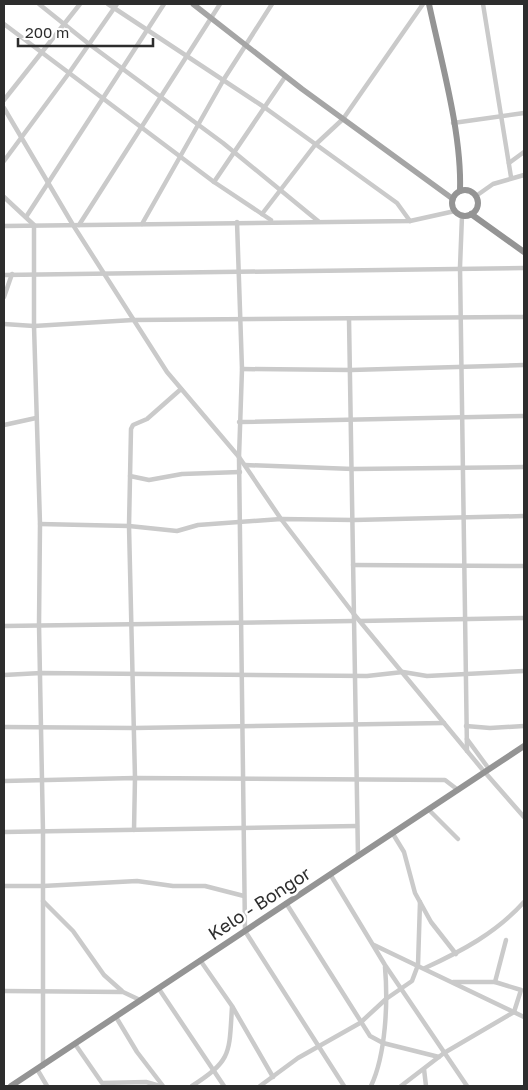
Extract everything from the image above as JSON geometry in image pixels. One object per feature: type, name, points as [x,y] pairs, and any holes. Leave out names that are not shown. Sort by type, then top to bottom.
[{"type":"highway","points":[[429,4],[453,122],[461,176],[460,191],[453,199],[455,211],[462,216],[471,214],[477,208]]},
{"type":"highway","points":[[461,176],[469,191],[476,196],[477,208],[488,225]]},
{"type":"highway","points":[[460,191],[469,191]]},
{"type":"highway","points":[[471,214],[524,252]]},
{"type":"highway","name":"Kelo - Bongor","points":[[11,1086],[524,746]]},
{"type":"main road","points":[[193,4],[286,77],[453,199]]},
{"type":"street","points":[[39,4],[89,44],[234,151],[318,221]]},
{"type":"street","points":[[4,100],[80,4]]},
{"type":"street","points":[[108,4],[116,6],[146,29],[264,107],[401,206],[410,221]]},
{"type":"street","points":[[26,217],[121,67],[164,4]]},
{"type":"street","points":[[76,225],[162,98],[220,4]]},
{"type":"street","points":[[142,224],[224,80],[272,4]]},
{"type":"street","points":[[262,214],[315,145],[343,119],[423,4]]},
{"type":"street","points":[[483,4],[511,177]]},
{"type":"street","points":[[4,161],[116,6]]},
{"type":"street","points":[[4,24],[214,182],[272,221]]},
{"type":"street","points":[[214,182],[286,77]]},
{"type":"street","points":[[4,108],[104,274],[181,389],[239,457],[281,519],[353,613],[524,817]]},
{"type":"street","points":[[453,122],[524,113]]},
{"type":"street","points":[[509,163],[524,152]]},
{"type":"street","points":[[476,196],[493,184],[524,174]]},
{"type":"street","points":[[4,197],[34,225],[36,274],[34,326],[40,524],[39,625],[44,832],[40,1067],[47,1086]]},
{"type":"street","points":[[4,226],[272,221],[410,221],[455,211]]},
{"type":"street","points":[[462,216],[460,316],[467,751]]},
{"type":"street","points":[[237,222],[242,369],[239,457],[244,779],[244,931],[344,1086]]},
{"type":"street","points":[[4,275],[238,273],[460,267],[524,268]]},
{"type":"street","points":[[4,296],[12,274]]},
{"type":"street","points":[[4,324],[34,326],[133,320],[524,317]]},
{"type":"street","points":[[349,319],[350,420],[354,520],[353,621],[358,857]]},
{"type":"street","points":[[242,369],[351,370],[462,365],[524,365]]},
{"type":"street","points":[[134,830],[135,778],[129,526],[131,430],[134,425],[147,419],[181,389]]},
{"type":"street","points":[[239,422],[524,416]]},
{"type":"street","points":[[4,425],[36,418]]},
{"type":"street","points":[[245,465],[353,468],[524,468]]},
{"type":"street","points":[[130,476],[149,480],[182,474],[240,472]]},
{"type":"street","points":[[40,524],[129,526],[177,531],[198,525],[281,519],[354,520],[524,516]]},
{"type":"street","points":[[354,565],[524,566]]},
{"type":"street","points":[[360,620],[524,618]]},
{"type":"street","points":[[4,626],[353,621]]},
{"type":"street","points":[[4,675],[41,673],[378,676],[403,672],[427,676],[524,671]]},
{"type":"street","points":[[4,727],[134,728],[444,723]]},
{"type":"street","points":[[466,726],[490,728],[524,726]]},
{"type":"street","points":[[466,738],[487,771]]},
{"type":"street","points":[[4,781],[135,778],[445,780],[458,790]]},
{"type":"street","points":[[429,810],[458,839]]},
{"type":"street","points":[[4,832],[357,826]]},
{"type":"street","points":[[393,834],[404,852],[411,882],[420,902],[440,936],[456,954]]},
{"type":"street","points":[[330,874],[385,965],[467,1086]]},
{"type":"street","points":[[4,886],[137,881],[173,886],[205,886],[244,896]]},
{"type":"street","points":[[43,901],[73,931],[104,975],[123,992],[140,1000]]},
{"type":"street","points":[[260,1086],[298,1058],[360,1023],[386,999],[412,981],[418,965],[417,948],[420,902]]},
{"type":"street","points":[[425,968],[456,954],[499,928],[524,902]]},
{"type":"street","points":[[286,903],[360,1023],[370,1036],[383,1043],[439,1057]]},
{"type":"street","points":[[495,982],[506,940]]},
{"type":"street","points":[[372,944],[524,1016]]},
{"type":"street","points":[[200,960],[232,1006],[273,1077]]},
{"type":"street","points":[[371,1086],[379,1068],[383,1043],[386,999],[385,965]]},
{"type":"street","points":[[402,1086],[444,1053],[514,1012],[521,990],[495,982],[453,982]]},
{"type":"street","points":[[159,989],[224,1086]]},
{"type":"street","points":[[4,991],[41,993],[123,992]]},
{"type":"street","points":[[192,1086],[214,1072],[225,1058],[229,1046],[232,1006]]},
{"type":"street","points":[[116,1017],[137,1052],[162,1086]]},
{"type":"street","points":[[75,1044],[102,1083],[146,1082],[162,1086]]},
{"type":"street","points":[[424,1069],[426,1086]]}]
